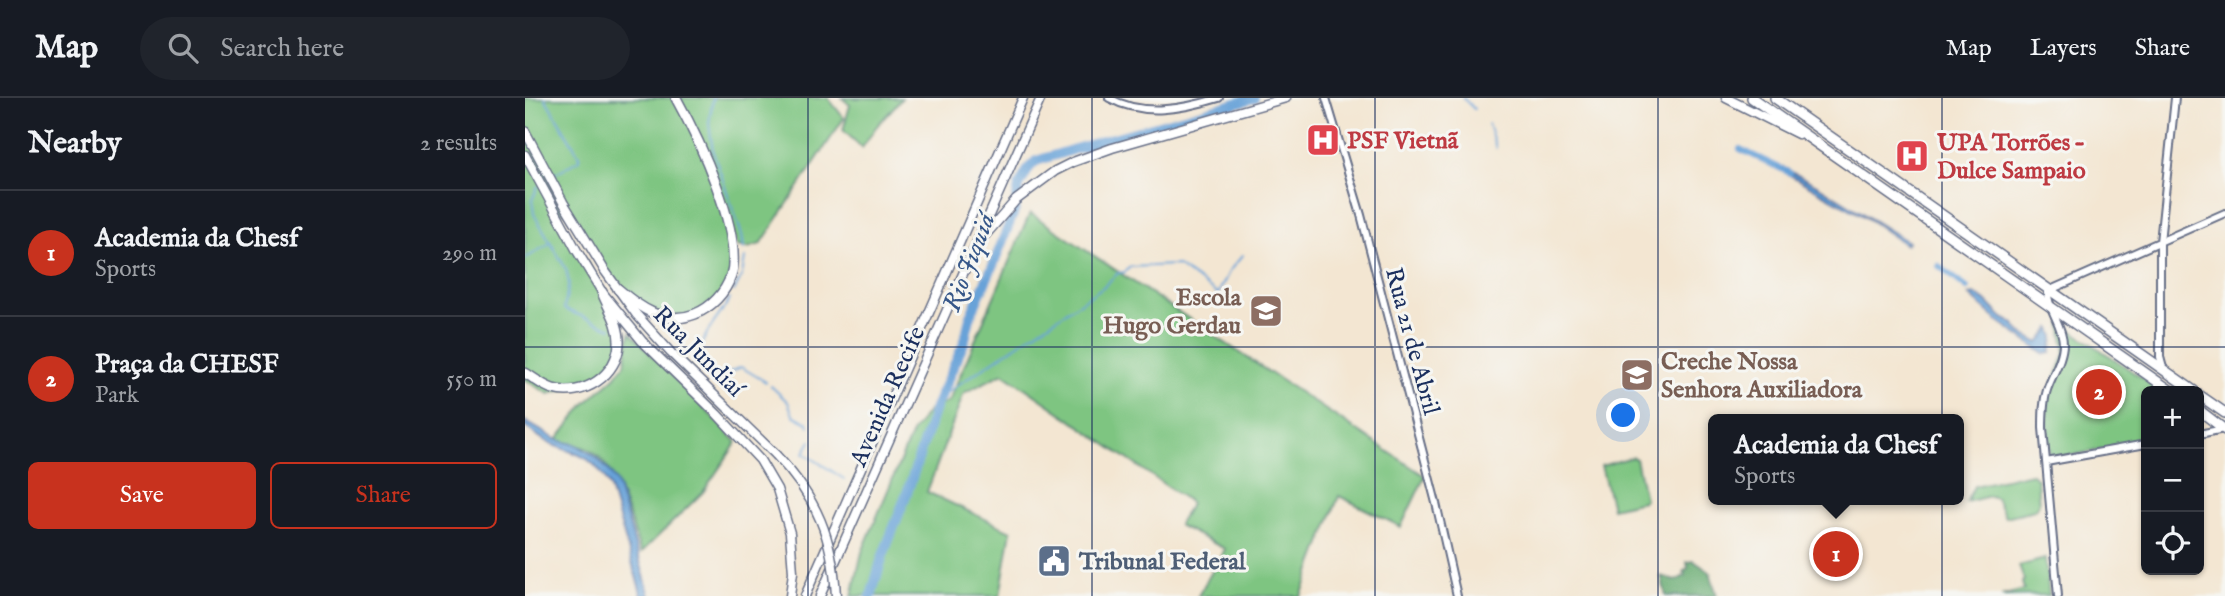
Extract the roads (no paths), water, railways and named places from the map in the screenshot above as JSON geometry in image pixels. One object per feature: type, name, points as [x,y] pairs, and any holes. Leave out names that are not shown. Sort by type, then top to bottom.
[{"type":"highway","points":[[618,289],[649,313],[683,317],[714,303],[725,289],[731,274],[732,251],[717,192],[701,148],[676,98]]},
{"type":"highway","points":[[1753,98],[2164,386]]},
{"type":"highway","points":[[1775,98],[2047,291],[2187,386]]},
{"type":"highway","points":[[525,373],[548,387],[570,391],[587,387],[604,375],[615,359],[619,340],[602,292]]},
{"type":"highway","points":[[2204,398],[2225,413]]},
{"type":"highway","points":[[2204,414],[2225,429]]},
{"type":"main road","name":"Avenida Recife","points":[[805,596],[1023,98]]},
{"type":"main road","name":"Avenida Recife","points":[[820,596],[1041,98]]},
{"type":"main road","points":[[973,251],[1016,200],[1055,171],[1073,162],[1112,148],[1286,98]]},
{"type":"main road","points":[[1726,98],[1817,144]]},
{"type":"main road","name":"Rua Jundiaí","points":[[525,131],[563,202],[618,289],[650,331],[776,455],[801,484],[824,525],[832,557],[836,596]]},
{"type":"main road","name":"Rua Jundiaí","points":[[525,155],[583,263],[602,292],[642,341],[717,414],[764,467],[779,495],[790,533],[793,572],[790,596]]},
{"type":"street","points":[[1109,98],[1145,110],[1165,110],[1219,98]]},
{"type":"street","name":"Rua 21 de Abril","points":[[1326,98],[1361,215],[1436,503],[1457,596]]},
{"type":"street","points":[[2164,370],[2160,357],[2159,242],[2175,98]]},
{"type":"street","points":[[2058,596],[2043,405],[2063,346],[2047,291],[2225,213]]},
{"type":"street","points":[[2204,434],[2225,429]]},
{"type":"street","points":[[2046,462],[2141,445]]},
{"type":"water","points":[[1782,167],[1819,186],[1908,242],[1906,245],[1870,220],[1783,171]]},
{"type":"water","points":[[1974,294],[2013,323],[2022,334],[2039,343],[2051,328],[2054,337],[2051,353],[2044,354],[1997,320],[1969,295]]},
{"type":"water","points":[[525,421],[557,440],[577,445],[596,457],[611,473],[617,483],[650,596],[642,596],[609,485],[598,469],[587,459],[550,443],[525,427]]},
{"type":"waterway","points":[[545,98],[579,155],[579,160],[554,174]]},
{"type":"waterway","points":[[713,98],[709,123],[713,152],[742,235],[744,249]]},
{"type":"waterway","name":"Rio Jiquiá","points":[[871,596],[936,405],[964,343],[971,314],[1015,209],[1019,186],[1029,168],[1036,161],[1254,98]]},
{"type":"waterway","points":[[1463,98],[1474,109]]},
{"type":"waterway","points":[[1488,124],[1496,148]]},
{"type":"waterway","points":[[1740,149],[1790,173]]},
{"type":"waterway","points":[[538,186],[532,200],[534,214],[566,269],[569,283],[564,309],[611,328]]},
{"type":"waterway","points":[[525,259],[550,243]]},
{"type":"waterway","points":[[936,405],[945,398],[946,393],[1130,267],[1176,265],[1218,294],[1230,270],[1243,255]]},
{"type":"waterway","points":[[734,291],[742,275],[745,258]]},
{"type":"waterway","points":[[1939,266],[1967,288]]},
{"type":"waterway","points":[[730,299],[706,335],[698,359],[705,369],[719,377],[741,367],[766,382]]},
{"type":"waterway","points":[[771,386],[788,402],[793,415],[809,426]]},
{"type":"waterway","points":[[811,441],[804,453],[844,479]]},
{"type":"place","name":"PSF Vietnã","points":[[1323,140]]},
{"type":"place","name":"UPA Torrões – Dulce Sampaio","points":[[1912,156]]},
{"type":"place","name":"Escola Hugo Gerdau","points":[[1266,311]]},
{"type":"place","name":"Creche Nossa Senhora Auxiliadora","points":[[1637,375]]},
{"type":"place","name":"Praça da CHESF","points":[[2099,392]]},
{"type":"place","name":"Academia da Chesf","points":[[1836,554]]},
{"type":"place","name":"Tribunal Federal","points":[[1054,561]]}]
